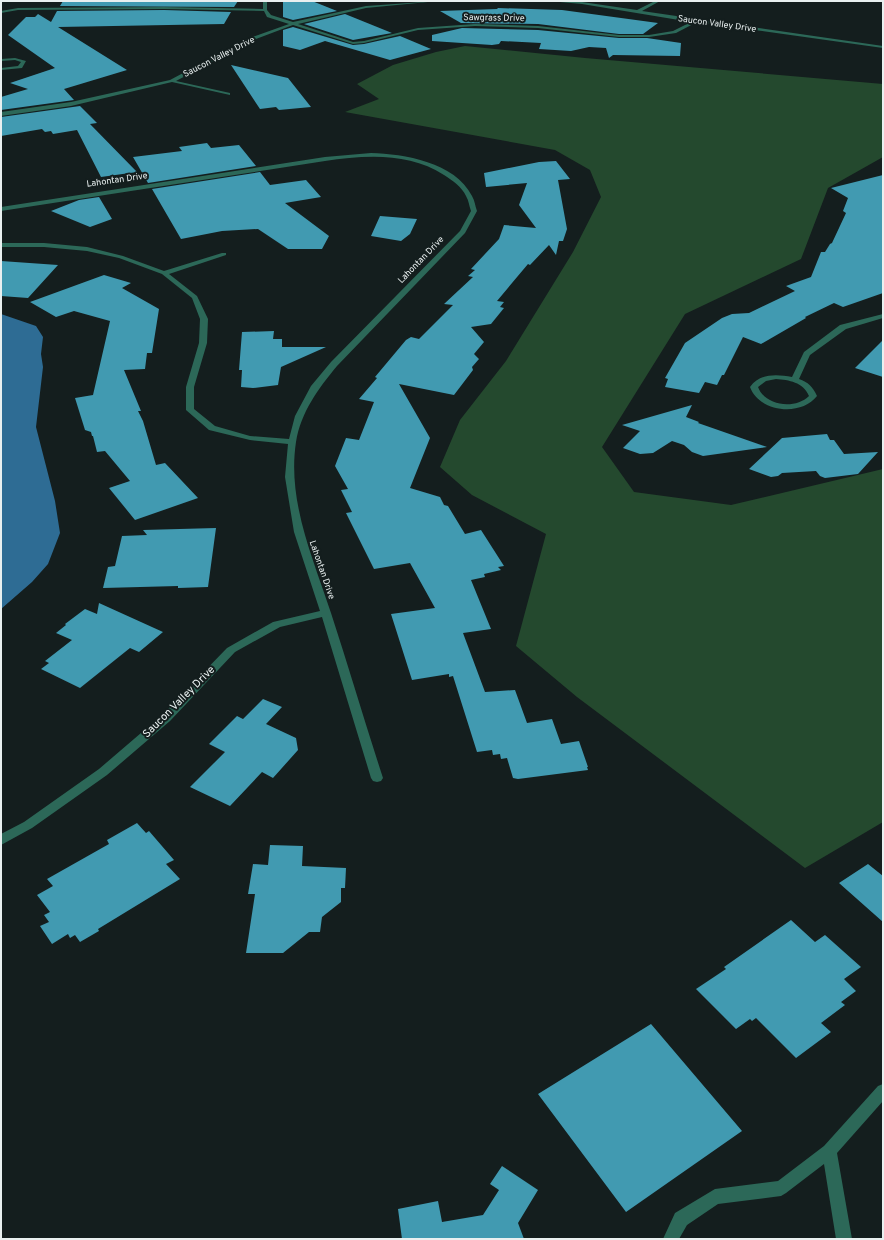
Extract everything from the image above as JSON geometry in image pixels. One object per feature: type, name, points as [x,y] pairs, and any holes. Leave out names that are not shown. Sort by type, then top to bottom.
[{"type":"street","points":[[1,12],[18,9],[164,8],[265,10],[265,1]]},
{"type":"street","name":"Saucon Valley Drive","points":[[1,114],[71,104],[172,81],[249,40],[292,24],[366,7],[436,1]]},
{"type":"street","name":"Saucon Valley Drive","points":[[551,1],[582,3],[696,21],[883,47]]},
{"type":"street","points":[[637,12],[658,1]]},
{"type":"street","points":[[9,5],[18,9]]},
{"type":"street","name":"Sawgrass Drive","points":[[265,10],[269,16],[353,43],[364,42],[418,29],[475,25],[538,27],[619,36],[649,36],[674,32],[696,21]]},
{"type":"street","points":[[1,60],[15,59],[24,61],[20,66],[1,69]]},
{"type":"street","points":[[172,81],[228,94]]},
{"type":"street","name":"Lahontan Drive","points":[[1,209],[93,193],[285,166],[341,156],[364,154],[387,155],[411,159],[442,170],[457,181],[469,195],[474,211],[463,232],[334,364],[314,388],[298,416],[292,442],[289,477],[299,532],[326,613],[377,778]]},
{"type":"street","points":[[1,245],[44,245],[87,249],[121,257],[164,273],[195,297],[204,319],[203,343],[190,387],[190,410],[212,428],[250,438],[292,442]]},
{"type":"street","points":[[164,273],[224,254]]},
{"type":"street","points":[[794,380],[807,354],[842,327],[883,316]]},
{"type":"street","points":[[776,377],[794,380],[802,383],[812,391],[813,396],[806,404],[798,406],[780,406],[763,400],[754,392],[756,383],[768,378],[776,377]]},
{"type":"street","name":"Saucon Valley Drive","points":[[1,840],[28,825],[103,772],[166,718],[231,650],[277,624],[326,613]]},
{"type":"street","points":[[671,1239],[681,1219],[715,1197],[781,1188],[830,1151],[883,1091]]},
{"type":"street","points":[[830,1151],[844,1239]]},
{"type":"green space","points":[[465,46],[883,84],[883,157],[828,188],[801,259],[685,314],[602,447],[634,492],[731,505],[883,469],[883,822],[805,868],[577,697],[516,646],[546,534],[472,495],[440,467],[460,420],[506,361],[573,252],[601,197],[590,170],[555,150],[345,112],[379,99],[357,84],[393,65],[436,52]]},
{"type":"water","points":[[1,314],[36,326],[43,337],[41,354],[43,367],[36,427],[55,501],[60,533],[48,564],[32,582],[1,609]]},
{"type":"building","points":[[63,1],[238,1],[234,7],[60,6]]},
{"type":"building","points":[[283,1],[312,1],[337,11],[293,20],[283,17]]},
{"type":"building","points":[[498,8],[562,10],[658,23],[643,34],[619,34],[538,24],[461,23],[440,11]]},
{"type":"building","points":[[164,10],[231,12],[224,24],[58,27],[127,70],[64,89],[74,100],[1,110],[1,97],[28,89],[10,83],[55,68],[8,35],[26,17],[35,17],[38,14],[51,22],[57,11]]},
{"type":"building","points":[[345,14],[392,33],[353,40],[304,24]]},
{"type":"building","points":[[293,27],[353,45],[400,36],[431,49],[390,60],[325,41],[300,50],[283,46],[283,30]]},
{"type":"building","points":[[462,28],[538,30],[619,38],[647,38],[681,43],[680,56],[613,55],[609,58],[606,48],[589,47],[571,51],[539,49],[541,43],[501,41],[499,44],[492,45],[432,41],[432,35]]},
{"type":"building","points":[[231,65],[288,78],[311,107],[279,110],[276,107],[260,109]]},
{"type":"building","points":[[80,106],[97,123],[90,124],[137,172],[101,177],[77,130],[53,134],[51,131],[45,132],[42,129],[1,136],[1,117]]},
{"type":"building","points":[[207,143],[211,148],[239,145],[256,166],[148,183],[133,157],[182,151],[179,147]]},
{"type":"building","points":[[556,161],[570,179],[558,180],[567,229],[563,241],[559,241],[556,255],[549,245],[530,265],[528,264],[497,301],[504,302],[500,307],[504,308],[491,324],[471,327],[484,342],[474,354],[479,359],[472,367],[473,370],[454,395],[399,384],[430,438],[410,488],[440,497],[444,505],[448,506],[465,534],[481,530],[504,566],[498,567],[501,570],[484,574],[485,577],[471,580],[491,629],[463,633],[485,692],[515,690],[527,723],[552,719],[561,744],[579,741],[588,767],[588,770],[518,779],[513,778],[507,758],[501,759],[500,754],[493,755],[492,750],[477,752],[453,676],[449,677],[449,674],[412,680],[391,614],[435,608],[410,563],[374,569],[346,513],[352,512],[341,490],[348,489],[335,466],[346,438],[359,440],[374,402],[359,399],[406,340],[411,337],[419,339],[453,305],[444,304],[473,277],[468,276],[475,270],[471,269],[499,239],[504,225],[536,228],[519,205],[527,183],[486,187],[484,173],[539,162]]},
{"type":"building","points":[[260,172],[270,185],[306,180],[321,197],[285,203],[329,236],[322,249],[288,249],[258,229],[222,231],[181,239],[152,189]]},
{"type":"building","points":[[883,175],[883,293],[843,307],[834,303],[805,317],[806,318],[761,344],[743,337],[724,375],[722,375],[717,385],[705,382],[699,393],[665,387],[668,379],[665,378],[685,343],[722,318],[732,314],[749,313],[795,291],[786,286],[811,277],[821,252],[825,252],[832,243],[846,213],[843,211],[848,198],[831,188]]},
{"type":"building","points":[[99,197],[112,219],[90,227],[51,211],[79,200]]},
{"type":"building","points":[[380,216],[417,219],[410,234],[401,241],[371,236]]},
{"type":"building","points":[[1,261],[58,265],[28,298],[1,296]]},
{"type":"building","points":[[104,275],[131,283],[122,288],[159,309],[152,353],[147,353],[145,369],[124,370],[141,411],[138,411],[143,421],[156,465],[165,463],[198,498],[135,520],[109,488],[130,481],[105,451],[97,452],[91,432],[85,430],[75,398],[93,395],[110,321],[74,311],[56,317],[30,302]]},
{"type":"building","points":[[274,331],[273,339],[282,339],[282,347],[326,347],[281,367],[278,385],[253,388],[241,387],[242,370],[239,370],[242,332]]},
{"type":"building","points":[[883,340],[883,377],[855,368]]},
{"type":"building","points":[[692,405],[686,417],[699,422],[698,423],[767,447],[703,456],[692,452],[684,445],[672,441],[653,453],[640,454],[623,448],[640,431],[622,425]]},
{"type":"building","points":[[827,434],[830,440],[834,440],[844,454],[878,452],[858,474],[825,478],[820,476],[816,471],[782,473],[778,476],[771,477],[749,469],[782,438]]},
{"type":"building","points":[[216,528],[208,587],[178,588],[178,586],[103,588],[108,567],[115,566],[122,536],[147,535],[143,530]]},
{"type":"building","points":[[99,603],[163,632],[139,652],[130,648],[80,688],[41,669],[49,663],[45,661],[72,640],[56,633],[85,609],[97,614]]},
{"type":"building","points":[[263,699],[282,707],[266,724],[296,738],[298,750],[273,778],[262,772],[230,806],[190,787],[225,752],[209,744],[237,716],[243,719]]},
{"type":"building","points":[[137,823],[146,833],[149,831],[174,860],[166,864],[180,879],[98,929],[99,931],[80,942],[75,935],[70,938],[68,934],[52,944],[40,926],[49,922],[44,915],[50,912],[37,895],[53,886],[47,879],[109,844],[107,840]]},
{"type":"building","points":[[270,845],[303,846],[302,866],[346,868],[345,888],[341,888],[341,902],[322,917],[320,932],[309,932],[283,953],[246,953],[255,894],[248,894],[253,864],[268,865]]},
{"type":"building","points":[[868,864],[883,876],[883,922],[839,883]]},
{"type":"building","points":[[791,920],[815,942],[825,935],[861,967],[844,979],[856,991],[841,1002],[845,1005],[821,1023],[831,1032],[796,1058],[756,1018],[752,1021],[750,1019],[736,1029],[696,989],[726,969],[724,967]]},
{"type":"building","points":[[651,1024],[742,1131],[626,1212],[538,1094]]},
{"type":"building","points":[[502,1166],[538,1190],[518,1223],[524,1239],[402,1239],[398,1209],[438,1201],[442,1222],[483,1215],[499,1190],[490,1184]]}]
